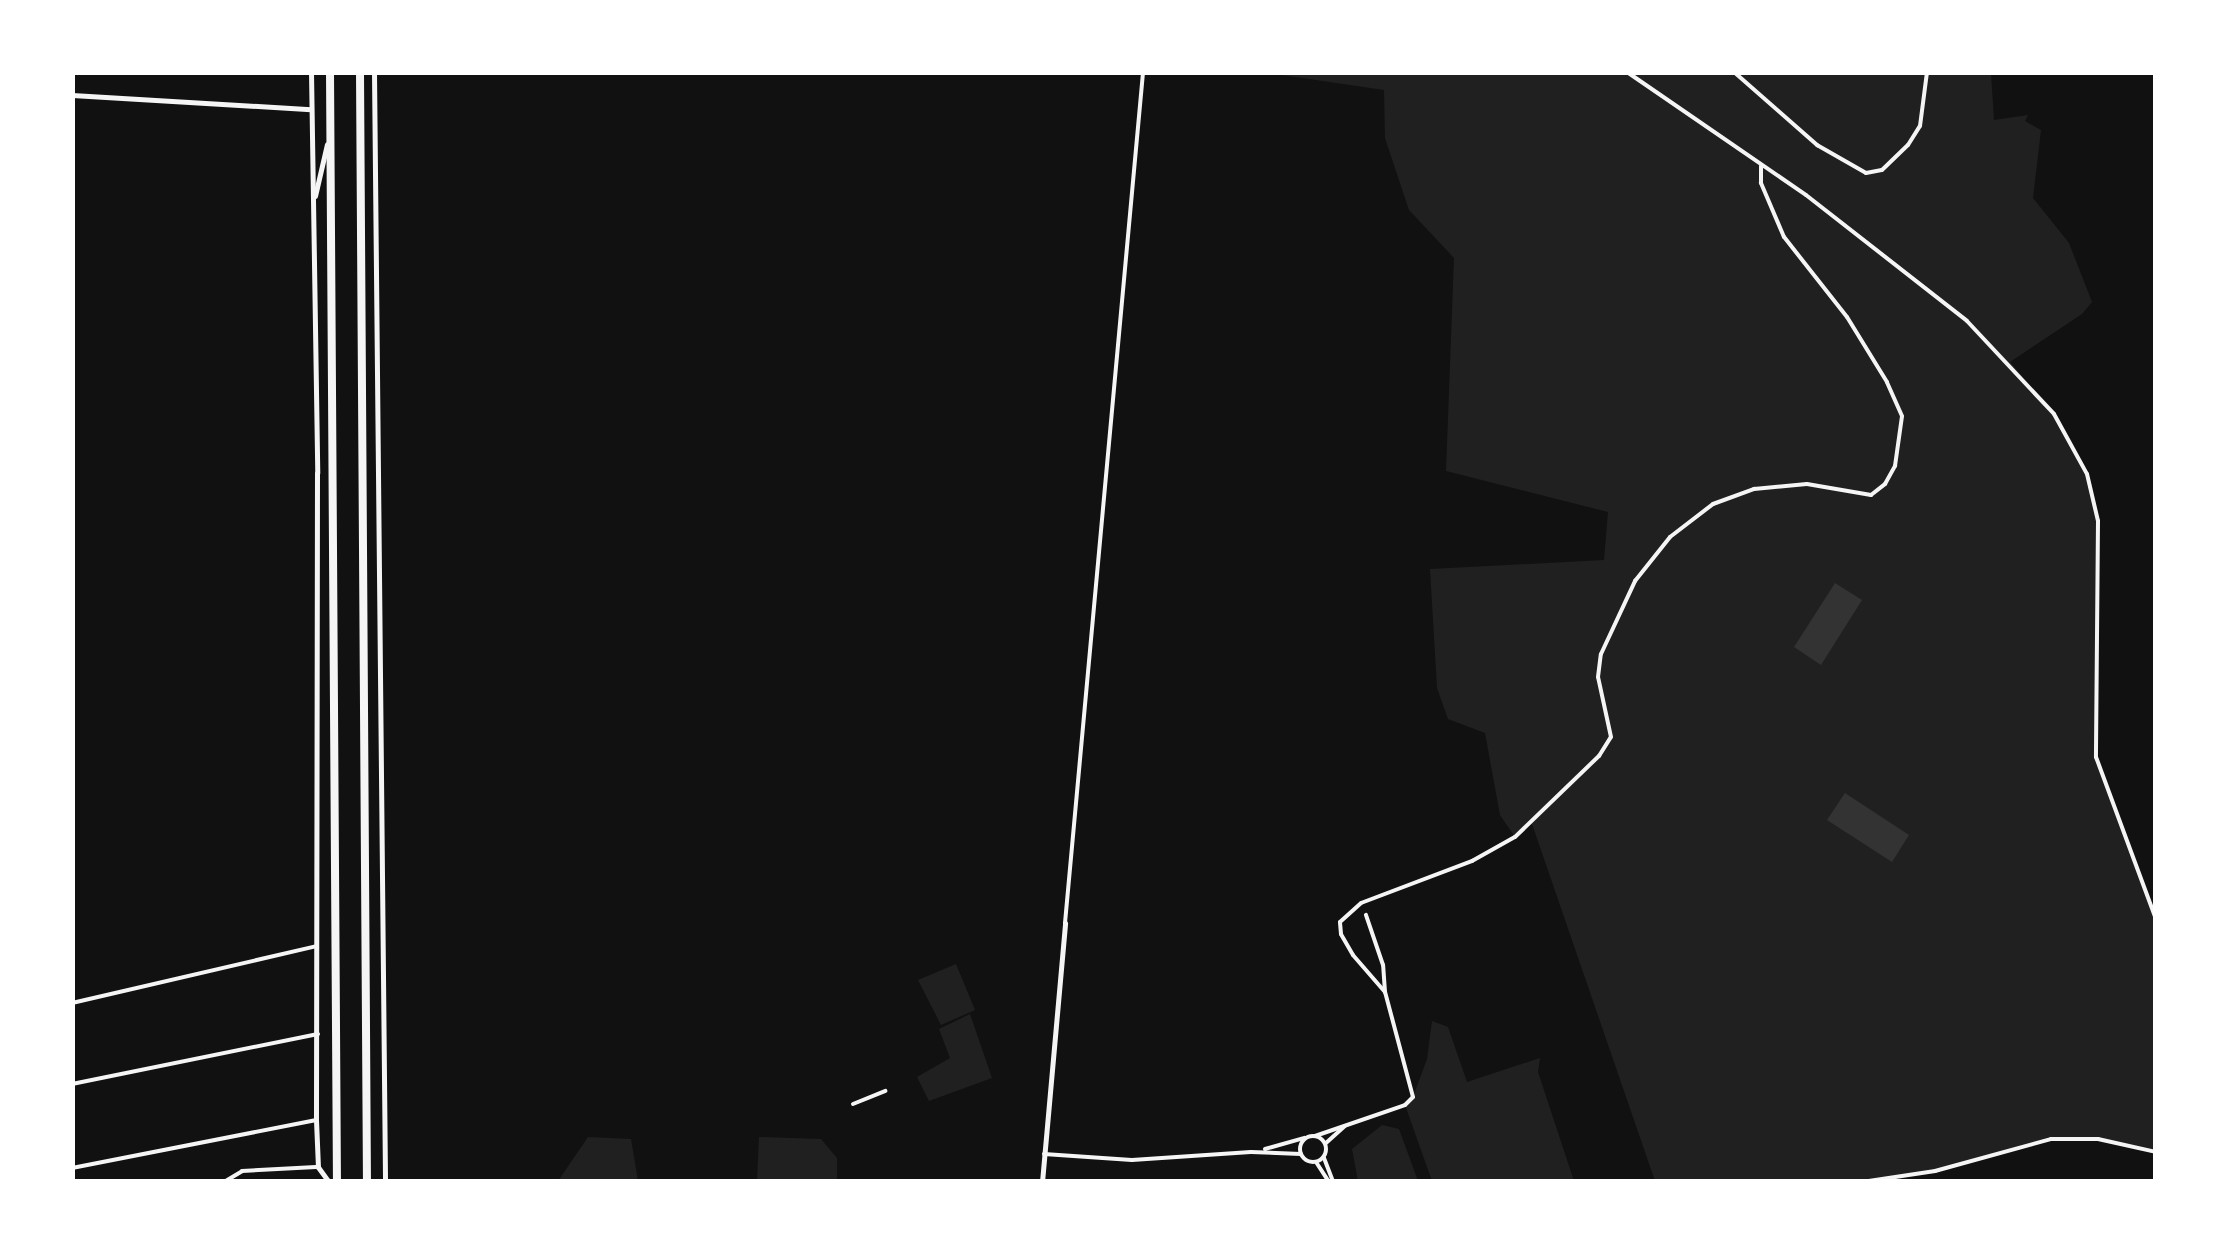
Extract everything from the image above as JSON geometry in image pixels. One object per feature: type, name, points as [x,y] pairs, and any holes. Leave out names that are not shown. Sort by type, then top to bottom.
[{"type":"highway","points":[[330,72],[337,1182]]},
{"type":"highway","points":[[360,72],[368,1182]]},
{"type":"street","points":[[311,72],[316,1120],[318,1167],[329,1182]]},
{"type":"street","points":[[374,72],[385,1182]]},
{"type":"street","points":[[1042,1182],[1143,72]]},
{"type":"street","points":[[1627,72],[1761,166],[1966,321],[2054,414],[2082,462],[2098,522],[2096,757],[2156,919]]},
{"type":"street","points":[[1734,72],[1818,146],[1866,173],[1882,170],[1908,146],[1920,126],[1926,72]]},
{"type":"street","points":[[72,95],[311,109]]},
{"type":"street","points":[[313,206],[330,131]]},
{"type":"street","points":[[1385,992],[1353,954],[1341,934],[1340,922],[1361,903],[1472,861],[1515,838],[1599,756],[1611,737],[1598,677],[1601,654],[1635,581],[1660,547],[1690,520],[1732,496],[1807,484],[1872,495],[1895,466],[1902,416],[1887,382],[1847,317],[1784,236],[1761,183],[1761,166]]},
{"type":"street","points":[[1251,1152],[1315,1136],[1405,1105],[1413,1098],[1385,992],[1383,965],[1366,916]]},
{"type":"street","points":[[72,1003],[318,946]]},
{"type":"street","points":[[72,1084],[318,1034]]},
{"type":"street","points":[[853,1104],[886,1091]]},
{"type":"street","points":[[72,1168],[316,1120]]},
{"type":"street","points":[[1331,1182],[1325,1144],[1349,1123]]},
{"type":"street","points":[[1315,1136],[1325,1144]]},
{"type":"street","points":[[1300,1154],[1306,1137]]},
{"type":"street","points":[[1862,1182],[1936,1171],[2051,1139],[2098,1138],[2156,1152]]},
{"type":"street","points":[[1044,1154],[1132,1160],[1251,1152],[1300,1154],[1316,1162],[1331,1182]]},
{"type":"street","points":[[1316,1162],[1324,1156]]},
{"type":"street","points":[[224,1182],[242,1172],[318,1167]]},
{"type":"shaded area","points":[[1269,73],[1991,73],[1994,120],[2028,115],[2025,121],[2041,130],[2033,198],[2069,243],[2092,302],[2082,314],[2010,362],[2054,414],[2087,474],[2098,521],[2096,757],[2155,919],[2155,1152],[2098,1139],[2051,1139],[1935,1171],[1862,1181],[1655,1181],[1532,824],[1515,837],[1500,815],[1485,733],[1448,719],[1437,688],[1430,569],[1604,560],[1608,512],[1446,471],[1454,258],[1409,210],[1385,138],[1384,90]]},
{"type":"shaded area","points":[[1835,583],[1862,600],[1821,665],[1794,647]]},
{"type":"shaded area","points":[[1845,793],[1909,835],[1892,862],[1827,820]]},
{"type":"shaded area","points":[[956,964],[975,1010],[941,1025],[918,980]]},
{"type":"shaded area","points":[[970,1014],[992,1078],[929,1101],[917,1077],[950,1058],[939,1029]]},
{"type":"shaded area","points":[[1432,1021],[1448,1027],[1467,1082],[1540,1058],[1538,1072],[1574,1181],[1432,1181],[1405,1105],[1413,1097],[1427,1059]]},
{"type":"shaded area","points":[[1382,1125],[1399,1129],[1418,1181],[1358,1181],[1352,1149]]},
{"type":"shaded area","points":[[588,1137],[631,1139],[638,1181],[558,1181]]},
{"type":"shaded area","points":[[759,1137],[821,1139],[837,1158],[837,1181],[757,1181]]}]
